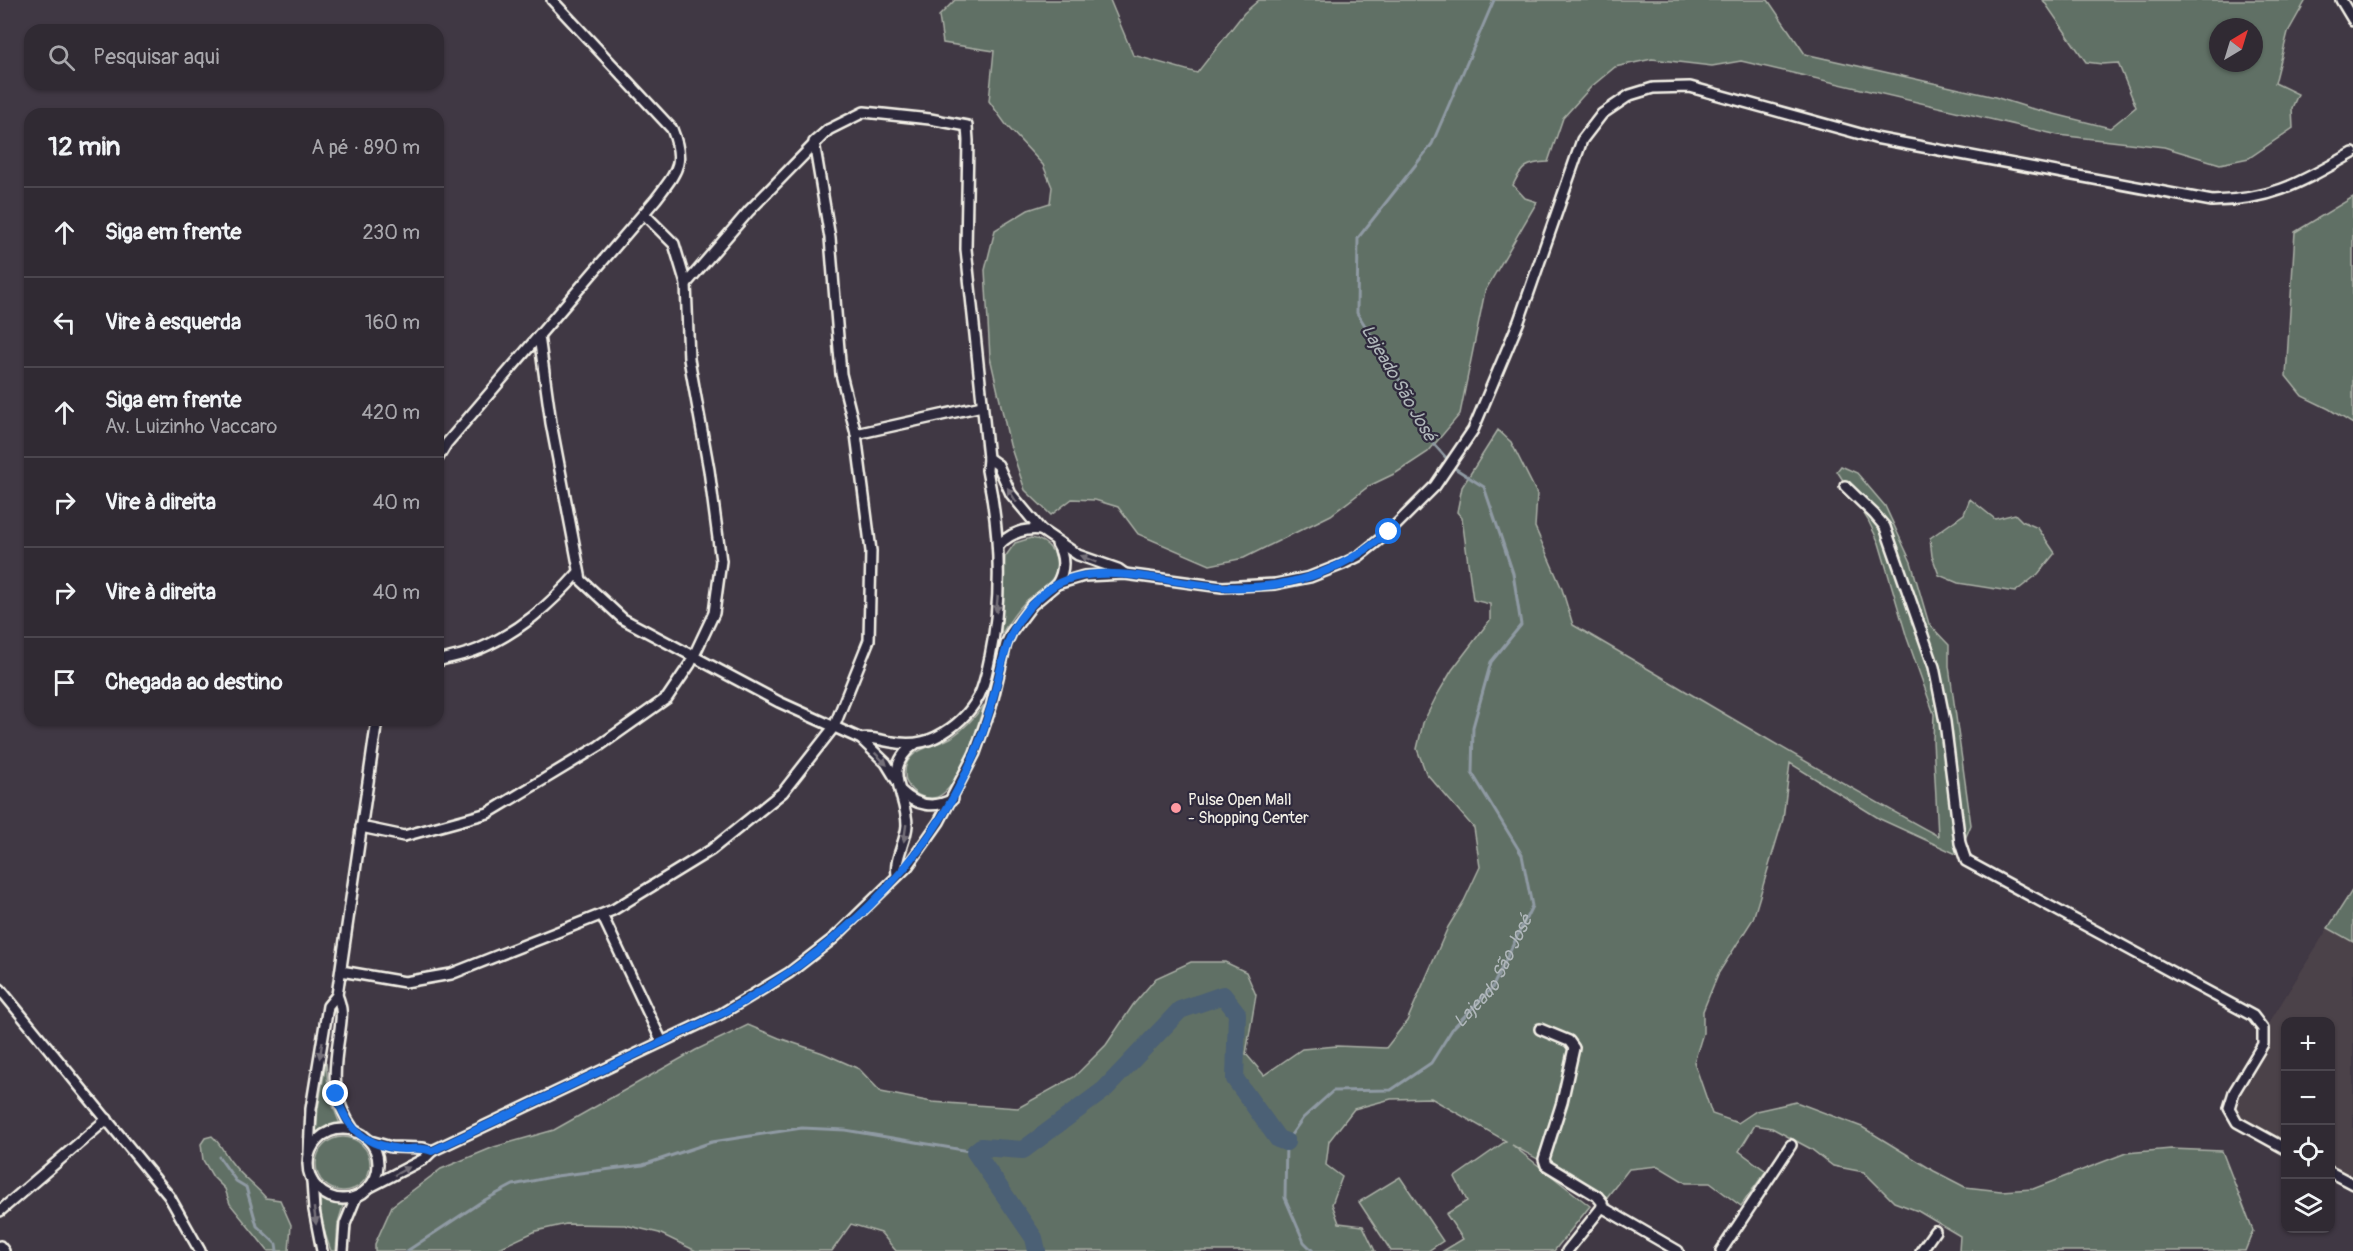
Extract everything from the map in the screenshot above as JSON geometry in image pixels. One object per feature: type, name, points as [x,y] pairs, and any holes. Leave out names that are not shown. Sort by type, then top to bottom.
[{"type":"street","points":[[444,448],[644,214],[676,172],[681,150],[672,129],[552,0]]},
{"type":"street","points":[[2341,0],[2353,20]]},
{"type":"street","points":[[1057,584],[1084,576],[1125,574],[1204,586],[1239,588],[1275,584],[1310,577],[1351,560],[1374,544],[1411,512],[1449,468],[1473,430],[1519,321],[1582,140],[1602,114],[1620,101],[1641,91],[1665,86],[1690,87],[1875,138],[2212,201],[2251,198],[2280,191],[2294,186],[2353,153]]},
{"type":"street","points":[[686,284],[749,211],[828,130],[864,112],[930,119],[967,126],[966,249],[988,458],[987,470],[998,546],[998,598],[984,685],[972,706],[956,724],[937,736],[915,744],[901,758],[897,769],[907,823],[904,845],[895,865],[897,874]]},
{"type":"street","points":[[341,971],[405,982],[451,974],[613,910],[711,850],[783,792],[834,727],[869,640],[871,551],[856,434],[841,374],[830,238],[814,142]]},
{"type":"street","points":[[361,827],[404,836],[488,813],[599,746],[667,698],[694,657],[714,613],[721,561],[709,470],[689,359],[686,284],[674,244],[644,214]]},
{"type":"street","points":[[539,336],[551,423],[581,580],[623,619],[779,702],[861,739],[886,763],[899,786],[912,800],[925,804],[939,804],[953,799]]},
{"type":"street","points":[[856,434],[982,406]]},
{"type":"street","points":[[988,458],[998,465],[1011,494],[1041,530],[1078,555],[1118,568],[1125,574]]},
{"type":"street","points":[[1845,486],[1885,527],[1934,667],[1945,722],[1960,843],[1966,861],[2253,1017],[2263,1029],[2263,1044],[2234,1092],[2229,1108],[2237,1122],[2281,1146]]},
{"type":"street","points":[[998,546],[1019,531],[1041,530]]},
{"type":"street","points":[[376,726],[337,995],[328,1006],[311,1109],[309,1173],[312,1181],[317,1188],[331,1197],[348,1199],[356,1197],[370,1187],[424,1159],[432,1151],[745,1001],[796,968],[857,918],[897,874],[908,866],[953,799],[983,730],[1011,633],[1030,607],[1057,584],[1062,574],[1064,564],[1061,551],[1053,540]]},
{"type":"street","points":[[444,659],[478,650],[521,626],[552,603],[579,572]]},
{"type":"street","points":[[861,739],[866,737],[915,744]]},
{"type":"street","points":[[602,915],[662,1042]]},
{"type":"street","points":[[0,989],[169,1196],[200,1251]]},
{"type":"street","points":[[337,995],[343,1008],[334,1083],[342,1112],[355,1132]]},
{"type":"street","points":[[1540,1029],[1569,1041],[1574,1048],[1562,1101],[1544,1159],[1546,1165],[1602,1202],[1602,1207],[1567,1251]]},
{"type":"street","points":[[0,1211],[107,1119]]},
{"type":"street","points":[[309,1156],[317,1141],[330,1132],[347,1130],[369,1141],[391,1147],[423,1148],[432,1151]]},
{"type":"street","points":[[369,1141],[377,1156],[378,1164],[370,1187]]},
{"type":"street","points":[[1721,1251],[1791,1145]]},
{"type":"street","points":[[2335,1175],[2353,1184]]},
{"type":"street","points":[[312,1181],[314,1210],[322,1251]]},
{"type":"street","points":[[343,1251],[345,1224],[356,1197]]},
{"type":"street","points":[[1602,1207],[1678,1251]]},
{"type":"street","points":[[1921,1251],[1935,1231]]},
{"type":"street","points":[[0,1246],[4,1251]]},
{"type":"shaded area","points":[[2328,928],[2353,942],[2353,1180],[2335,1170],[2335,1017],[2281,1017],[2281,1143],[2239,1118],[2233,1107],[2238,1091],[2266,1046],[2269,1023]]},
{"type":"green space","points":[[955,0],[1110,0],[1133,55],[1197,73],[1244,13],[1259,0],[1768,0],[1805,54],[1995,97],[2110,128],[2136,107],[2118,63],[2086,62],[2043,0],[2306,0],[2288,32],[2275,83],[2298,94],[2292,108],[2293,128],[2249,158],[2220,164],[2164,147],[2058,135],[1741,61],[1712,66],[1652,59],[1615,67],[1591,87],[1563,118],[1548,162],[1535,163],[1526,167],[1513,185],[1525,198],[1537,202],[1485,291],[1460,414],[1428,452],[1396,473],[1369,486],[1331,515],[1244,558],[1210,565],[1138,534],[1118,507],[1095,500],[1072,499],[1051,515],[1025,490],[1010,445],[990,357],[985,270],[995,230],[1028,210],[1050,203],[1052,187],[1043,165],[1007,126],[989,101],[994,51],[943,43],[939,16]]},
{"type":"green space","points":[[2353,197],[2353,424],[2302,396],[2286,376],[2295,232]]},
{"type":"green space","points":[[1498,430],[1511,442],[1537,494],[1535,527],[1562,589],[1573,625],[1938,836],[1933,740],[1934,714],[1907,638],[1879,543],[1868,520],[1837,471],[1841,466],[1857,473],[1885,506],[1911,562],[1929,624],[1949,645],[1949,666],[1971,825],[1963,844],[1967,859],[1880,819],[1790,763],[1783,819],[1753,919],[1718,974],[1703,1011],[1703,1033],[1694,1062],[1712,1114],[1738,1123],[1756,1111],[1796,1102],[1862,1127],[1965,1187],[2001,1191],[2033,1189],[2126,1153],[2171,1149],[2222,1151],[2253,1231],[2245,1251],[1959,1251],[1960,1236],[1918,1211],[1894,1202],[1864,1172],[1833,1166],[1811,1149],[1772,1128],[1755,1125],[1739,1151],[1766,1171],[1741,1206],[1710,1183],[1686,1183],[1658,1166],[1629,1169],[1607,1197],[1512,1145],[1590,1206],[1554,1251],[1443,1251],[1463,1239],[1446,1214],[1467,1201],[1455,1177],[1506,1141],[1431,1098],[1391,1099],[1354,1109],[1329,1141],[1326,1165],[1342,1177],[1332,1204],[1339,1223],[1363,1226],[1375,1251],[896,1251],[881,1233],[851,1224],[832,1251],[696,1251],[659,1233],[625,1225],[566,1224],[536,1231],[493,1251],[375,1251],[375,1244],[392,1206],[441,1169],[494,1147],[554,1130],[696,1050],[748,1025],[859,1069],[881,1092],[932,1102],[1018,1108],[1074,1077],[1106,1045],[1133,1005],[1156,978],[1191,962],[1225,962],[1246,972],[1256,995],[1246,1054],[1264,1075],[1302,1049],[1337,1046],[1386,1048],[1407,1021],[1448,927],[1464,901],[1480,867],[1474,828],[1426,773],[1417,749],[1423,723],[1436,697],[1452,670],[1490,620],[1490,604],[1473,600],[1462,518],[1457,512],[1462,487]]},
{"type":"green space","points":[[1970,499],[1995,519],[2015,514],[2022,521],[2038,528],[2055,553],[2038,574],[2015,592],[1958,583],[1939,575],[1932,556],[1930,538],[1964,514]]},
{"type":"green space","points":[[1031,538],[1038,539],[1053,551],[1057,563],[1054,576],[1049,583],[1026,601],[1001,635],[1005,557],[1015,543]]},
{"type":"green space","points":[[984,705],[966,759],[951,785],[942,794],[933,798],[914,792],[905,776],[906,765],[910,759],[922,750],[952,737]]},
{"type":"green space","points":[[2353,889],[2353,942],[2328,928]]},
{"type":"green space","points":[[326,1063],[329,1096],[340,1124],[316,1132],[318,1108]]},
{"type":"green space","points":[[212,1136],[229,1160],[266,1198],[280,1200],[291,1225],[289,1251],[268,1251],[230,1204],[225,1189],[213,1177],[203,1160],[201,1144],[205,1138]]},
{"type":"green space","points":[[338,1137],[348,1137],[358,1141],[366,1149],[370,1164],[366,1179],[358,1187],[348,1191],[338,1191],[328,1187],[320,1179],[316,1169],[316,1159],[320,1149],[328,1141]]},
{"type":"green space","points":[[1400,1177],[1443,1241],[1428,1251],[1391,1251],[1359,1202]]},
{"type":"green space","points":[[320,1199],[343,1206],[338,1223],[336,1251],[331,1251],[322,1225]]},
{"type":"waterway","name":"Lajeado São José","points":[[1313,1251],[1304,1242],[1285,1198],[1286,1142],[1303,1118],[1333,1091],[1391,1090],[1431,1063],[1453,1028],[1492,988],[1532,906],[1522,855],[1472,773],[1473,727],[1491,662],[1521,625],[1513,573],[1484,487],[1456,469],[1424,433],[1399,379],[1357,313],[1358,238],[1432,144],[1494,0]]},
{"type":"waterway","name":"Lajeado São José","points":[[1037,1251],[1034,1238],[975,1152],[981,1147],[1023,1150],[1104,1090],[1180,1010],[1223,995],[1237,1013],[1235,1079],[1278,1139],[1286,1142]]},
{"type":"waterway","points":[[407,1251],[481,1202],[513,1185],[556,1176],[643,1165],[712,1142],[802,1128],[845,1130],[975,1152]]},
{"type":"waterway","points":[[219,1157],[236,1181],[246,1187],[257,1226],[276,1244],[277,1251]]},
{"type":"place","name":"Pulse Open Mall - Shopping Center","points":[[1176,808]]},
{"type":"route","points":[[336,1094],[346,1120],[355,1132],[369,1141],[402,1149],[423,1148],[432,1151],[721,1014],[767,988],[810,957],[857,918],[897,874],[908,866],[953,799],[975,753],[991,707],[1006,644],[1011,633],[1025,613],[1048,590],[1057,584],[1075,578],[1125,574],[1204,586],[1239,588],[1275,584],[1310,577],[1343,564],[1359,556],[1389,532]]}]
